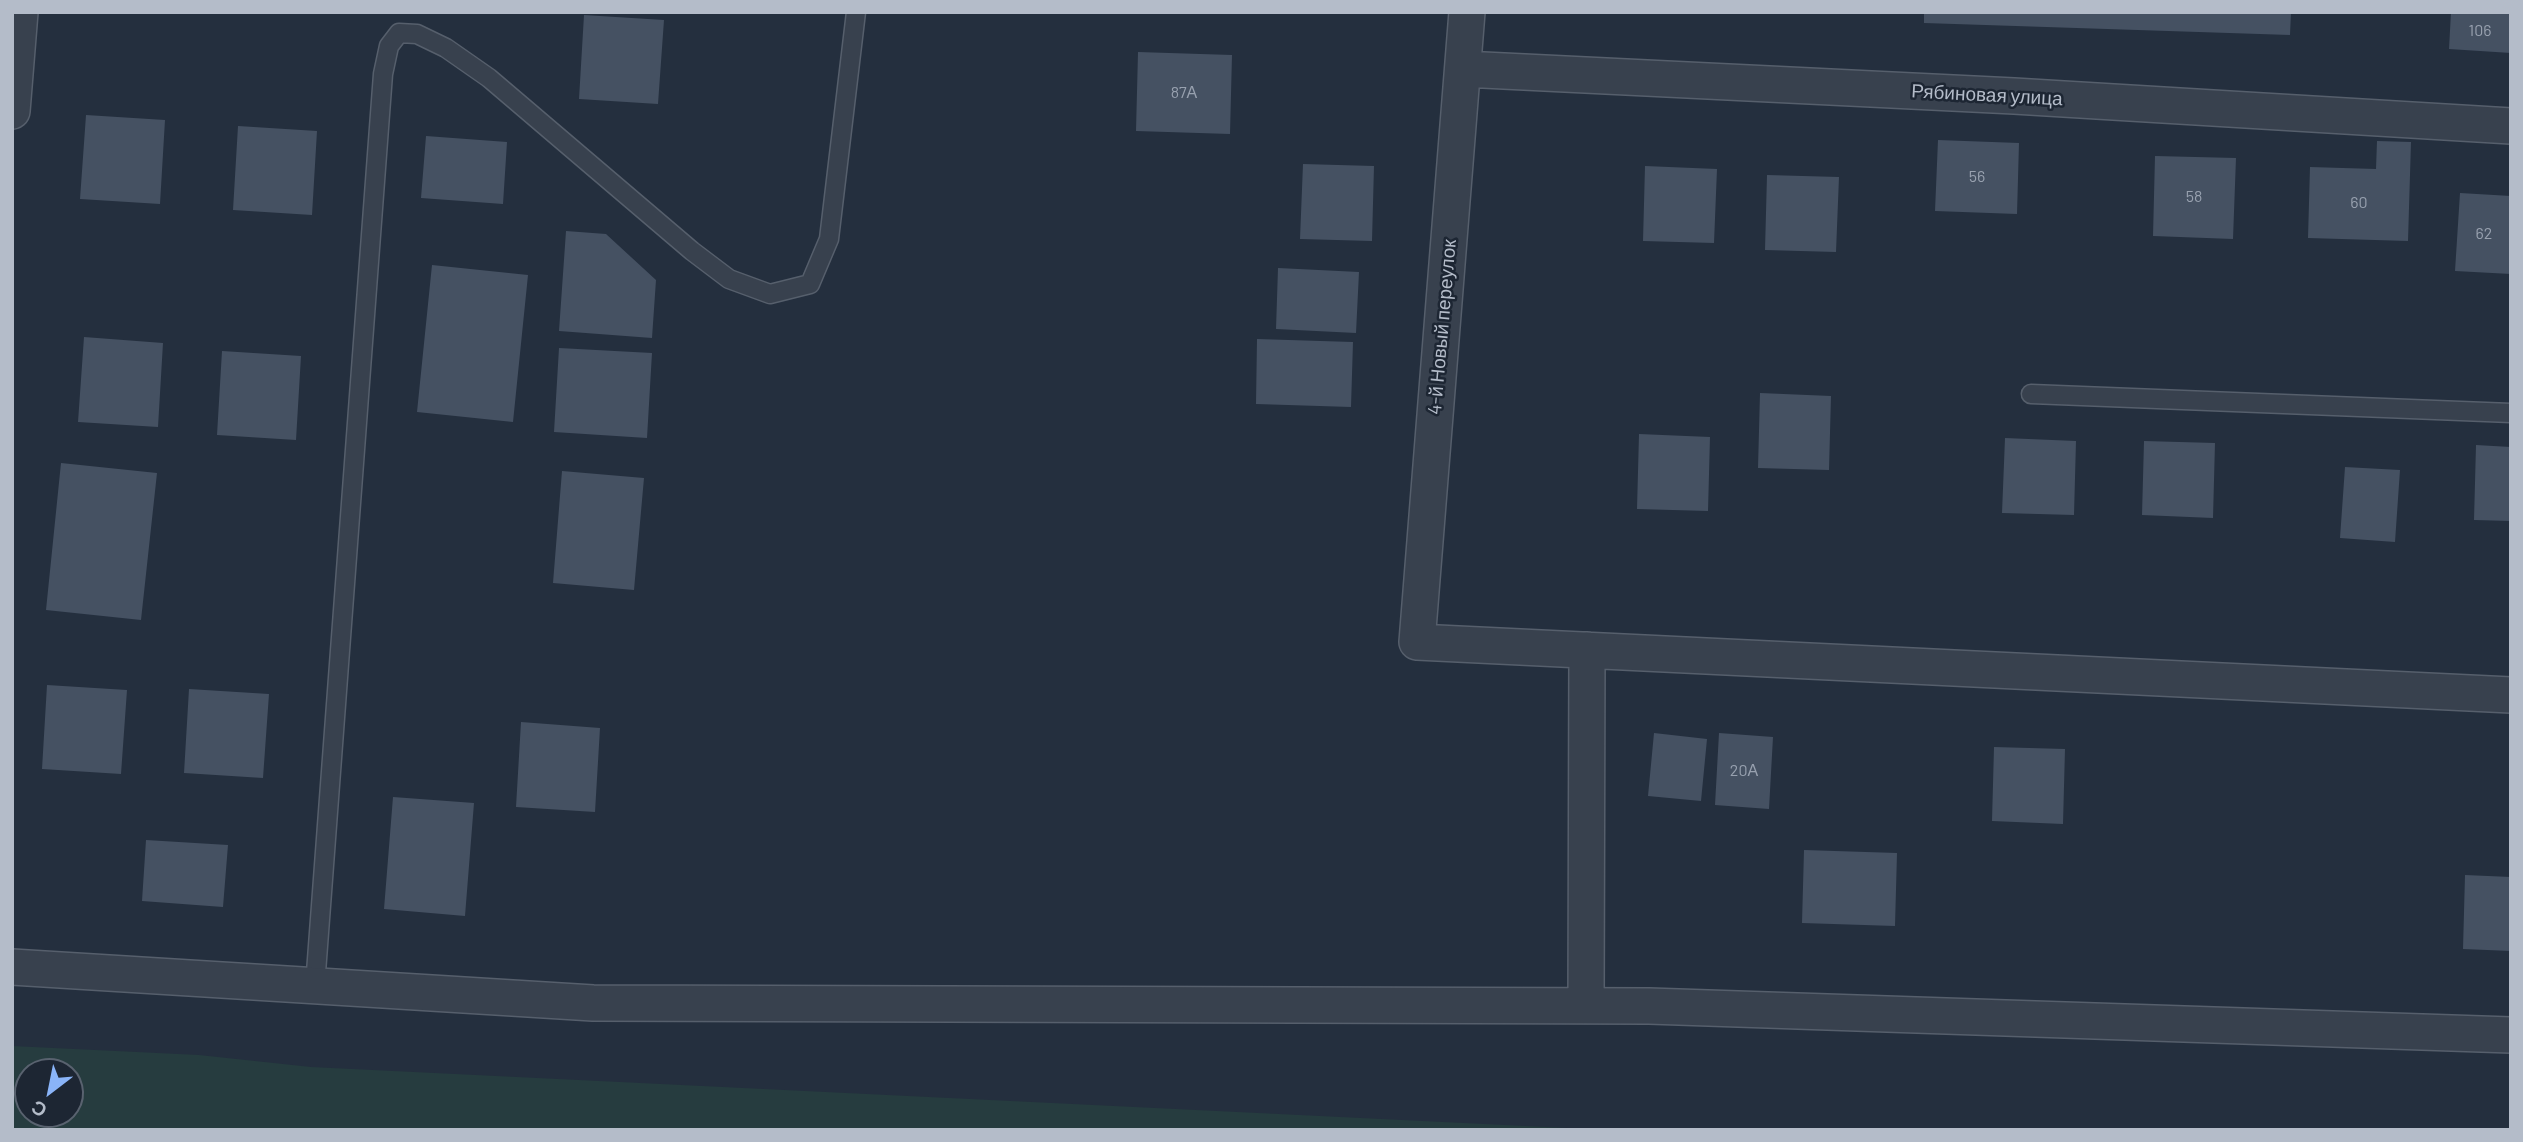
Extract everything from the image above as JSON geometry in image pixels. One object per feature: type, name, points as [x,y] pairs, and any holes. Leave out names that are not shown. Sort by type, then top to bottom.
[{"type":"street","points":[[12,111],[20,12]]},
{"type":"street","name":"4-й Новый переулок","points":[[1467,12],[1417,642],[1587,650]]},
{"type":"street","name":"Рябиновая улица","points":[[1463,69],[2014,96],[2511,126]]},
{"type":"street","points":[[1586,1006],[1587,650],[2511,695]]},
{"type":"street","points":[[12,967],[593,1003],[1650,1006],[2511,1035]]},
{"type":"lane","points":[[315,986],[383,74],[389,46],[399,33],[417,34],[446,48],[489,78],[729,279],[770,294],[810,284],[829,239],[856,12]]},
{"type":"lane","points":[[2031,394],[2511,413]]},
{"type":"green space","points":[[12,1046],[199,1055],[311,1067],[1608,1130],[12,1130]]},
{"type":"building","points":[[1924,12],[2291,12],[2290,35],[1924,23]]},
{"type":"building","points":[[2451,12],[2511,12],[2511,53],[2449,49]]},
{"type":"building","points":[[584,15],[664,20],[658,104],[579,99]]},
{"type":"building","points":[[1138,52],[1232,55],[1230,134],[1136,131]]},
{"type":"building","points":[[86,115],[165,120],[160,204],[80,199]]},
{"type":"building","points":[[238,126],[317,131],[312,215],[233,210]]},
{"type":"building","points":[[426,136],[507,142],[503,204],[421,198]]},
{"type":"building","points":[[1938,140],[2019,143],[2017,214],[1935,211]]},
{"type":"building","points":[[2377,141],[2411,142],[2408,241],[2308,238],[2310,167],[2376,169]]},
{"type":"building","points":[[2155,156],[2236,158],[2233,239],[2153,236]]},
{"type":"building","points":[[1303,164],[1374,166],[1372,241],[1300,239]]},
{"type":"building","points":[[1645,166],[1717,169],[1714,243],[1643,241]]},
{"type":"building","points":[[1767,175],[1839,177],[1836,252],[1765,250]]},
{"type":"building","points":[[2460,193],[2511,196],[2511,274],[2455,271]]},
{"type":"building","points":[[566,231],[606,234],[656,280],[652,338],[559,331]]},
{"type":"building","points":[[432,265],[528,275],[513,422],[417,412]]},
{"type":"building","points":[[1278,268],[1359,272],[1356,333],[1276,329]]},
{"type":"building","points":[[84,337],[163,343],[158,427],[78,422]]},
{"type":"building","points":[[1257,339],[1353,342],[1351,407],[1256,404]]},
{"type":"building","points":[[559,348],[652,353],[647,438],[554,432]]},
{"type":"building","points":[[222,351],[301,356],[296,440],[217,435]]},
{"type":"building","points":[[1760,393],[1831,396],[1829,470],[1758,468]]},
{"type":"building","points":[[1639,434],[1710,437],[1708,511],[1637,509]]},
{"type":"building","points":[[2005,438],[2076,441],[2074,515],[2002,513]]},
{"type":"building","points":[[2144,441],[2215,443],[2213,518],[2142,515]]},
{"type":"building","points":[[2476,445],[2511,447],[2511,521],[2474,520]]},
{"type":"building","points":[[61,463],[157,473],[141,620],[46,610]]},
{"type":"building","points":[[2345,467],[2400,470],[2395,542],[2340,538]]},
{"type":"building","points":[[562,471],[644,478],[634,590],[553,583]]},
{"type":"building","points":[[47,685],[127,690],[121,774],[42,769]]},
{"type":"building","points":[[189,689],[269,694],[263,778],[184,773]]},
{"type":"building","points":[[521,722],[600,728],[595,812],[516,807]]},
{"type":"building","points":[[1654,733],[1707,739],[1701,801],[1648,796]]},
{"type":"building","points":[[1719,733],[1773,737],[1769,809],[1715,805]]},
{"type":"building","points":[[1994,747],[2065,749],[2063,824],[1992,821]]},
{"type":"building","points":[[393,797],[474,803],[465,916],[384,909]]},
{"type":"building","points":[[146,840],[228,845],[223,907],[142,901]]},
{"type":"building","points":[[1804,850],[1897,853],[1895,926],[1802,923]]},
{"type":"building","points":[[2465,875],[2511,877],[2511,951],[2463,949]]}]
